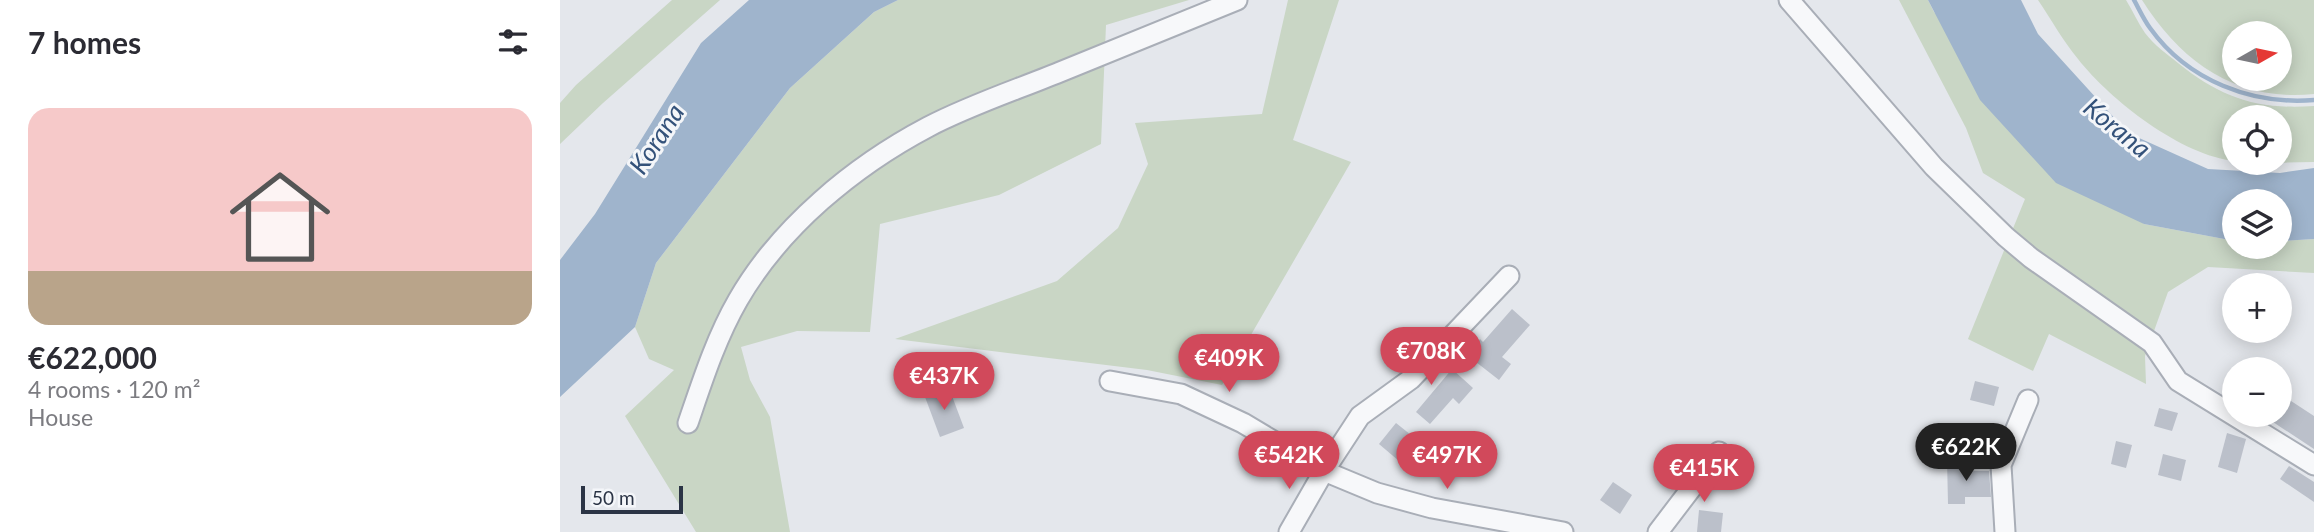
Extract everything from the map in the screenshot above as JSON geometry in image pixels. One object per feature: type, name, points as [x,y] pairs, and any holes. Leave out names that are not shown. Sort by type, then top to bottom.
[{"type":"street","points":[[688,423],[727,322],[750,282],[792,230],[855,174],[902,142],[953,115],[1237,0]]},
{"type":"street","points":[[1789,0],[1934,167],[2006,237],[2031,258],[2152,344],[2178,381],[2314,465]]},
{"type":"street","points":[[1289,532],[1360,416],[1411,379],[1509,276]]},
{"type":"street","points":[[1110,382],[1181,394],[1244,422],[1324,471],[1377,493],[1432,508],[1563,532]]},
{"type":"street","points":[[2005,532],[2000,465],[2028,400]]},
{"type":"street","points":[[1658,532],[1719,452]]},
{"type":"green space","points":[[672,0],[720,0],[560,144],[560,103],[576,85]]},
{"type":"green space","points":[[898,0],[1189,0],[1106,25],[1101,144],[999,195],[880,224],[870,332],[797,331],[741,347],[750,380],[770,417],[790,532],[696,532],[625,416],[674,370],[649,359],[635,327],[656,263],[790,88],[874,12]]},
{"type":"green space","points":[[1288,0],[1339,0],[1293,140],[1351,162],[1222,385],[1147,370],[895,339],[1057,281],[1118,228],[1148,164],[1135,123],[1262,114]]},
{"type":"green space","points":[[1899,0],[1928,0],[1934,12],[2144,224],[2222,239],[2222,259],[2292,259],[2292,240],[2314,239],[2314,273],[2208,267],[2168,292],[2145,356],[2146,384],[2049,334],[2033,371],[1968,339],[2025,199],[1983,173],[1966,128]]},
{"type":"green space","points":[[2038,0],[2126,0],[2152,41],[2194,75],[2225,93],[2269,105],[2222,105],[2222,159],[2214,157],[2170,137],[2128,108],[2092,75],[2067,45]]},
{"type":"green space","points":[[2142,0],[2314,0],[2314,94],[2286,95],[2257,91],[2292,91],[2292,21],[2222,21],[2222,78],[2194,60],[2175,42]]},
{"type":"green space","points":[[2314,106],[2314,162],[2292,163],[2292,107]]},
{"type":"water","name":"Korana","points":[[749,0],[898,0],[874,12],[790,88],[656,263],[635,327],[560,397],[560,260],[595,214],[701,43]]},
{"type":"water","name":"Korana","points":[[1928,0],[2021,0],[2038,34],[2128,133],[2208,169],[2222,170],[2222,175],[2292,175],[2292,171],[2314,168],[2314,239],[2292,240],[2292,189],[2222,189],[2222,239],[2144,224],[2056,183],[1980,100]]},
{"type":"building","points":[[1512,309],[1530,325],[1502,357],[1511,364],[1499,380],[1467,355],[1480,339],[1483,342]]},
{"type":"building","points":[[1452,369],[1473,388],[1459,404],[1453,398],[1430,424],[1416,412]]},
{"type":"building","points":[[1975,381],[1999,387],[1994,406],[1970,400]]},
{"type":"building","points":[[949,388],[964,428],[940,437],[925,397]]},
{"type":"building","points":[[2292,402],[2314,416],[2314,449],[2281,427],[2292,427]]},
{"type":"building","points":[[2159,408],[2178,413],[2172,431],[2154,426]]},
{"type":"building","points":[[1396,423],[1416,439],[1399,461],[1379,444]]},
{"type":"building","points":[[1970,423],[1996,426],[1993,452],[1968,450]]},
{"type":"building","points":[[2227,433],[2246,439],[2237,473],[2218,467]]},
{"type":"building","points":[[2116,441],[2132,445],[2126,468],[2111,464]]},
{"type":"building","points":[[2163,454],[2186,460],[2181,481],[2158,475]]},
{"type":"building","points":[[1947,459],[1964,459],[1964,471],[1989,471],[1991,497],[1965,497],[1965,504],[1948,504]]},
{"type":"building","points":[[2289,466],[2314,482],[2314,502],[2280,479]]},
{"type":"building","points":[[1613,482],[1632,495],[1620,514],[1600,500]]},
{"type":"building","points":[[1699,510],[1723,513],[1721,532],[1697,532]]},
{"type":"waterway","points":[[2134,0],[2165,47],[2202,75],[2245,93],[2291,101],[2314,100]]}]
